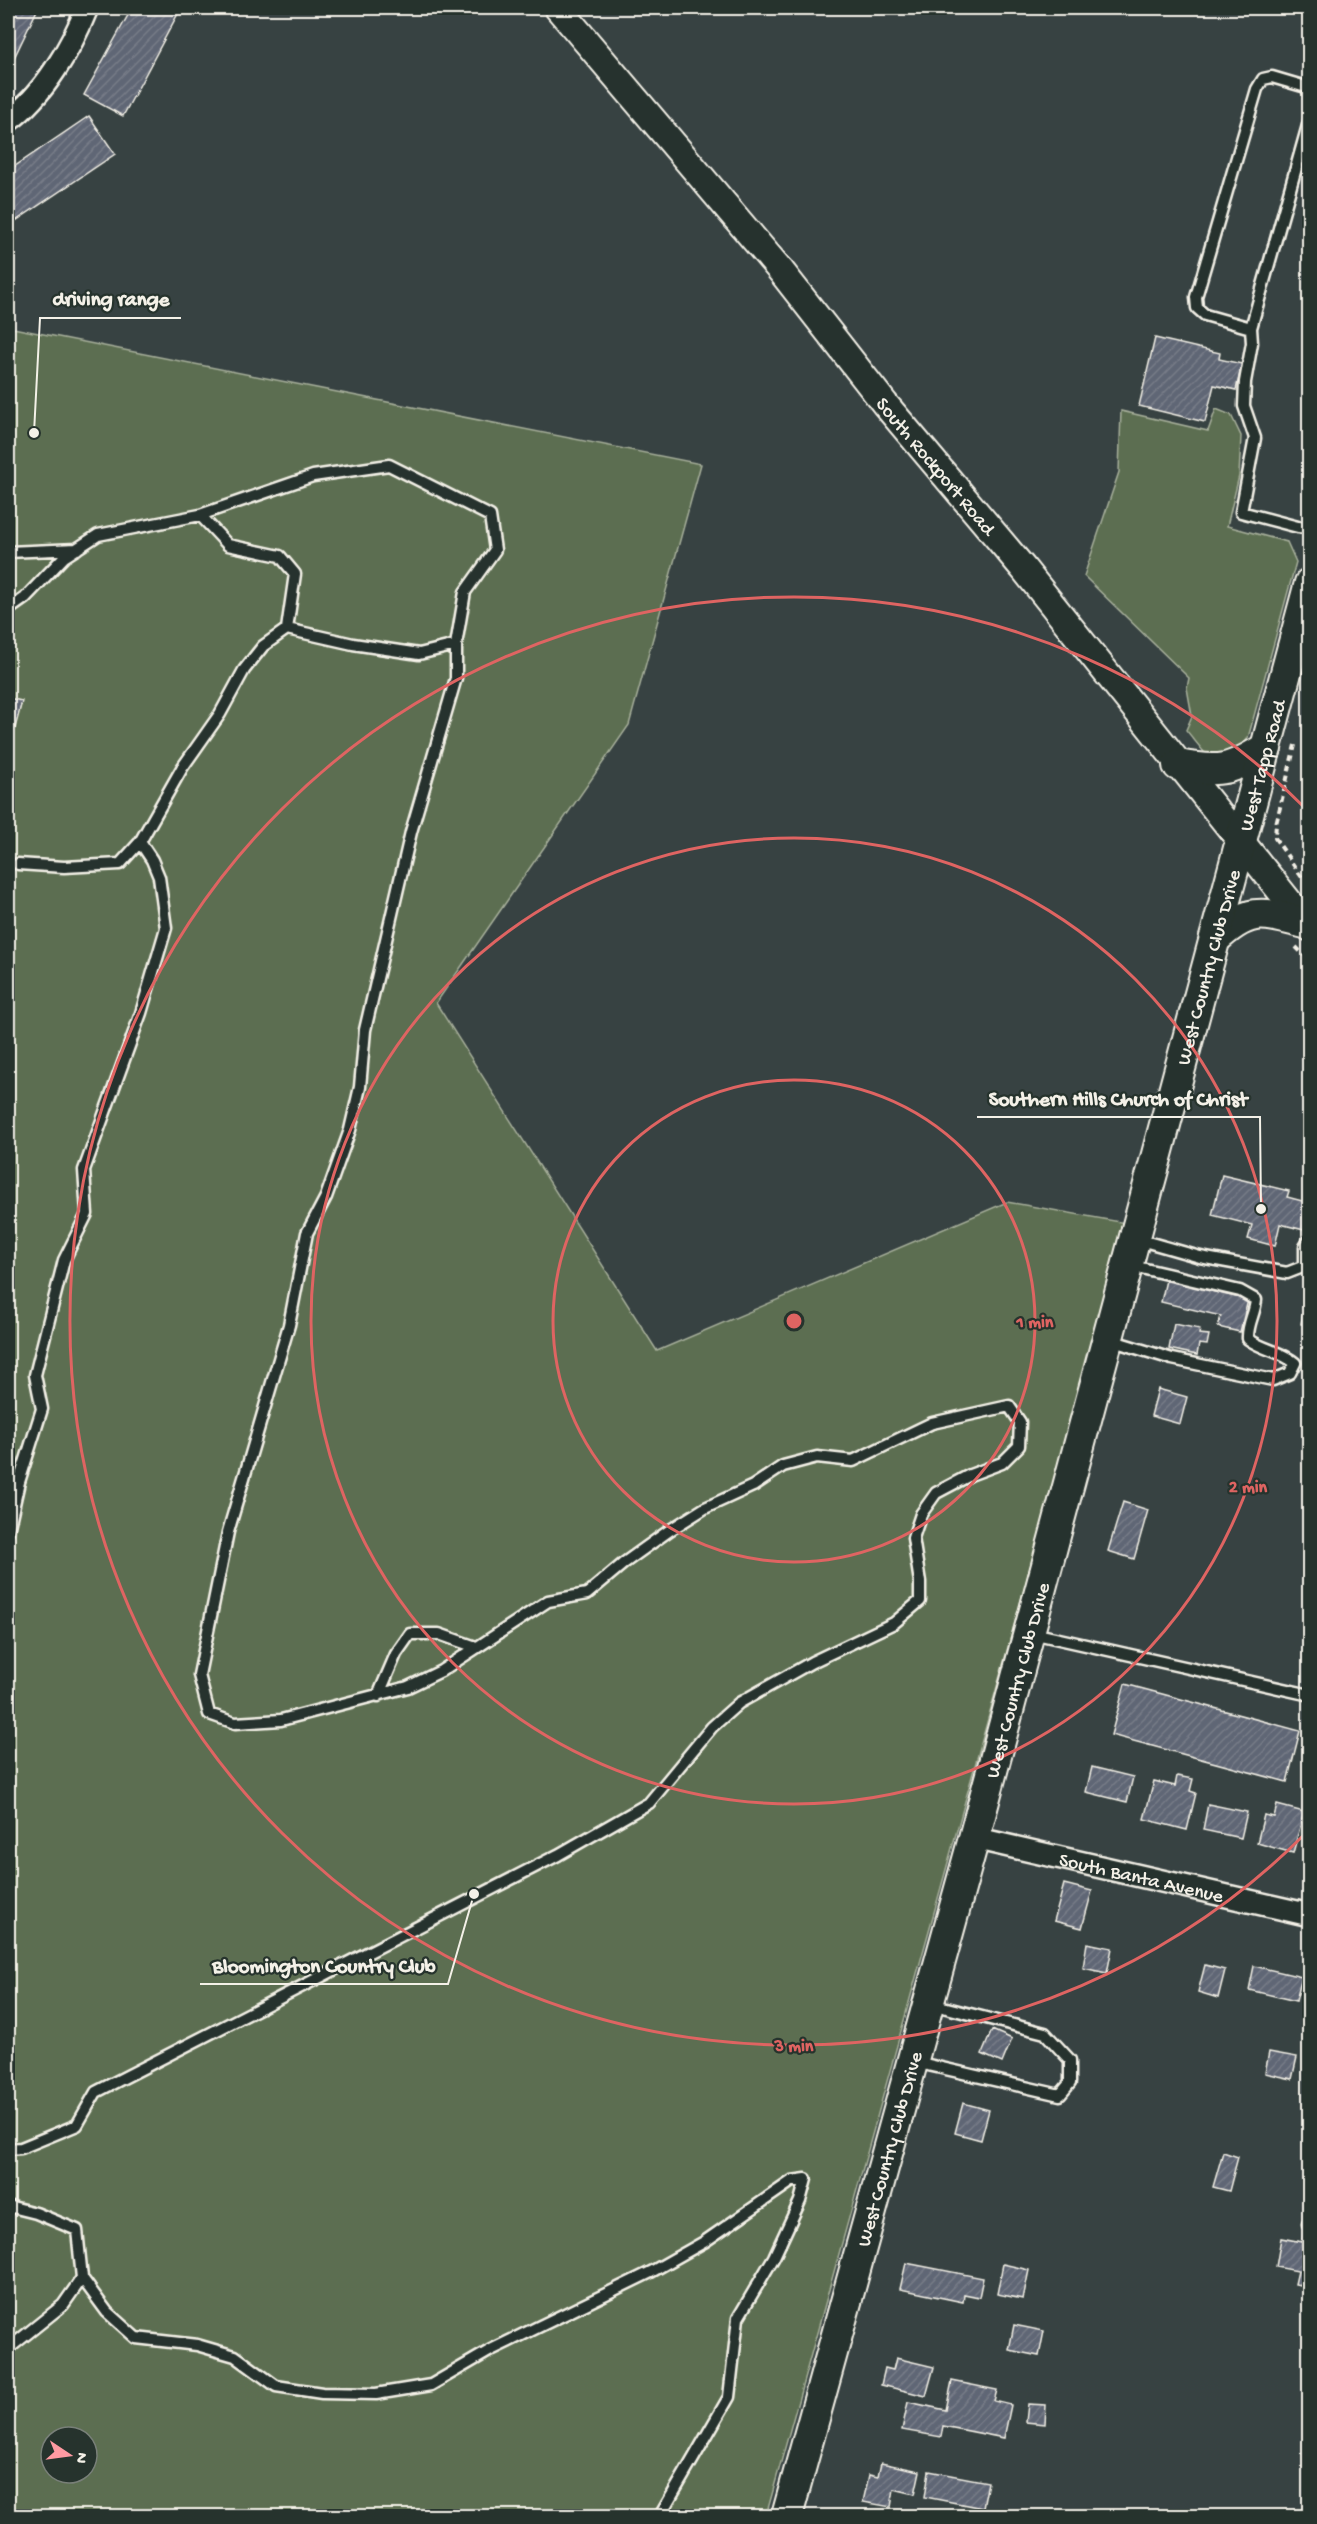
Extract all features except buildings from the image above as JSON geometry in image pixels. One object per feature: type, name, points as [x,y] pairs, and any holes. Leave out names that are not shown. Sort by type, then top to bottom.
[{"type":"main road","name":"West Tapp Road","points":[[1240,843],[1310,584]]},
{"type":"main road","points":[[1178,765],[1208,770],[1229,768],[1244,762],[1266,748]]},
{"type":"main road","name":"West Country Club Drive","points":[[788,2517],[974,1838],[1240,843]]},
{"type":"main road","points":[[1215,939],[1232,923],[1257,914],[1271,914],[1307,926]]},
{"type":"street","points":[[8,121],[21,111],[50,75],[79,27],[87,8]]},
{"type":"street","name":"South Rockport Road","points":[[558,8],[781,271],[885,404],[1031,578],[1307,926]]},
{"type":"street","name":"South Banta Avenue","points":[[974,1838],[1310,1915]]},
{"type":"lane","points":[[1251,328],[1205,315],[1197,308],[1196,297],[1257,89],[1263,79],[1272,77],[1310,90]]},
{"type":"lane","points":[[1310,118],[1251,328],[1252,344],[1245,382],[1244,406],[1255,438],[1241,512],[1298,528],[1310,528]]},
{"type":"lane","points":[[8,610],[25,598],[64,557],[98,535],[200,515],[313,476],[389,465],[490,516],[495,550],[465,592],[456,645],[456,678],[411,832],[365,1030],[360,1087],[350,1130],[326,1197],[307,1233],[289,1325],[228,1532],[200,1674],[209,1714],[235,1723],[281,1719],[408,1687],[441,1671],[548,1601],[587,1594],[624,1563],[670,1530],[705,1508],[753,1486],[783,1466],[817,1457],[854,1461],[932,1423],[979,1411],[1009,1406],[1020,1422],[1018,1446],[1002,1463],[970,1475],[936,1493],[921,1514],[913,1538],[921,1582],[920,1601],[894,1623],[812,1662],[739,1703],[712,1727],[649,1803],[558,1855],[96,2092],[77,2124],[21,2148],[8,2149]]},
{"type":"lane","points":[[18,864],[64,867],[120,864],[140,842],[182,768],[220,714],[244,670],[263,646],[286,629],[295,574],[280,556],[228,545],[200,515]]},
{"type":"lane","points":[[8,552],[77,549]]},
{"type":"lane","points":[[286,629],[353,645],[419,654],[456,645]]},
{"type":"lane","points":[[8,1531],[19,1482],[42,1409],[34,1375],[64,1260],[87,1214],[84,1170],[141,1013],[166,928],[159,877],[152,860],[140,842]]},
{"type":"lane","points":[[1131,1251],[1200,1257],[1287,1273],[1307,1267],[1305,1247],[1310,1239]]},
{"type":"lane","points":[[1107,1340],[1172,1359],[1274,1380],[1290,1373],[1295,1363],[1285,1354],[1258,1346],[1248,1339],[1248,1327],[1256,1310],[1256,1300],[1240,1291],[1131,1251]]},
{"type":"lane","points":[[1029,1632],[1310,1695]]},
{"type":"lane","points":[[378,1696],[396,1654],[410,1634],[439,1634],[476,1647]]},
{"type":"lane","points":[[912,2062],[1060,2095],[1070,2083],[1070,2060],[1045,2033],[928,2003]]},
{"type":"lane","points":[[8,2206],[36,2213],[77,2230],[82,2278],[107,2312],[136,2338],[197,2345],[235,2356],[276,2386],[322,2393],[375,2394],[431,2385],[491,2350],[651,2272],[704,2241],[792,2181],[806,2179],[800,2201],[774,2257],[738,2318],[729,2397],[660,2517]]},
{"type":"lane","points":[[8,2349],[63,2305],[82,2278]]},
{"type":"path","points":[[1296,738],[1276,824],[1275,838],[1303,879]]},
{"type":"green space","points":[[8,327],[701,464],[629,725],[436,1003],[657,1351],[1007,1202],[1126,1223],[766,2516],[8,2516]]},
{"type":"green space","points":[[1216,409],[1231,415],[1241,436],[1239,476],[1227,526],[1287,542],[1296,562],[1248,738],[1238,752],[1208,757],[1186,730],[1192,716],[1187,688],[1189,678],[1084,576],[1119,472],[1121,411],[1208,431]]},
{"type":"place","name":"driving range","points":[[34,433]]},
{"type":"place","name":"Southern Hills Church of Christ","points":[[1261,1209]]},
{"type":"place","name":"Bloomington Country Club","points":[[474,1894]]}]
